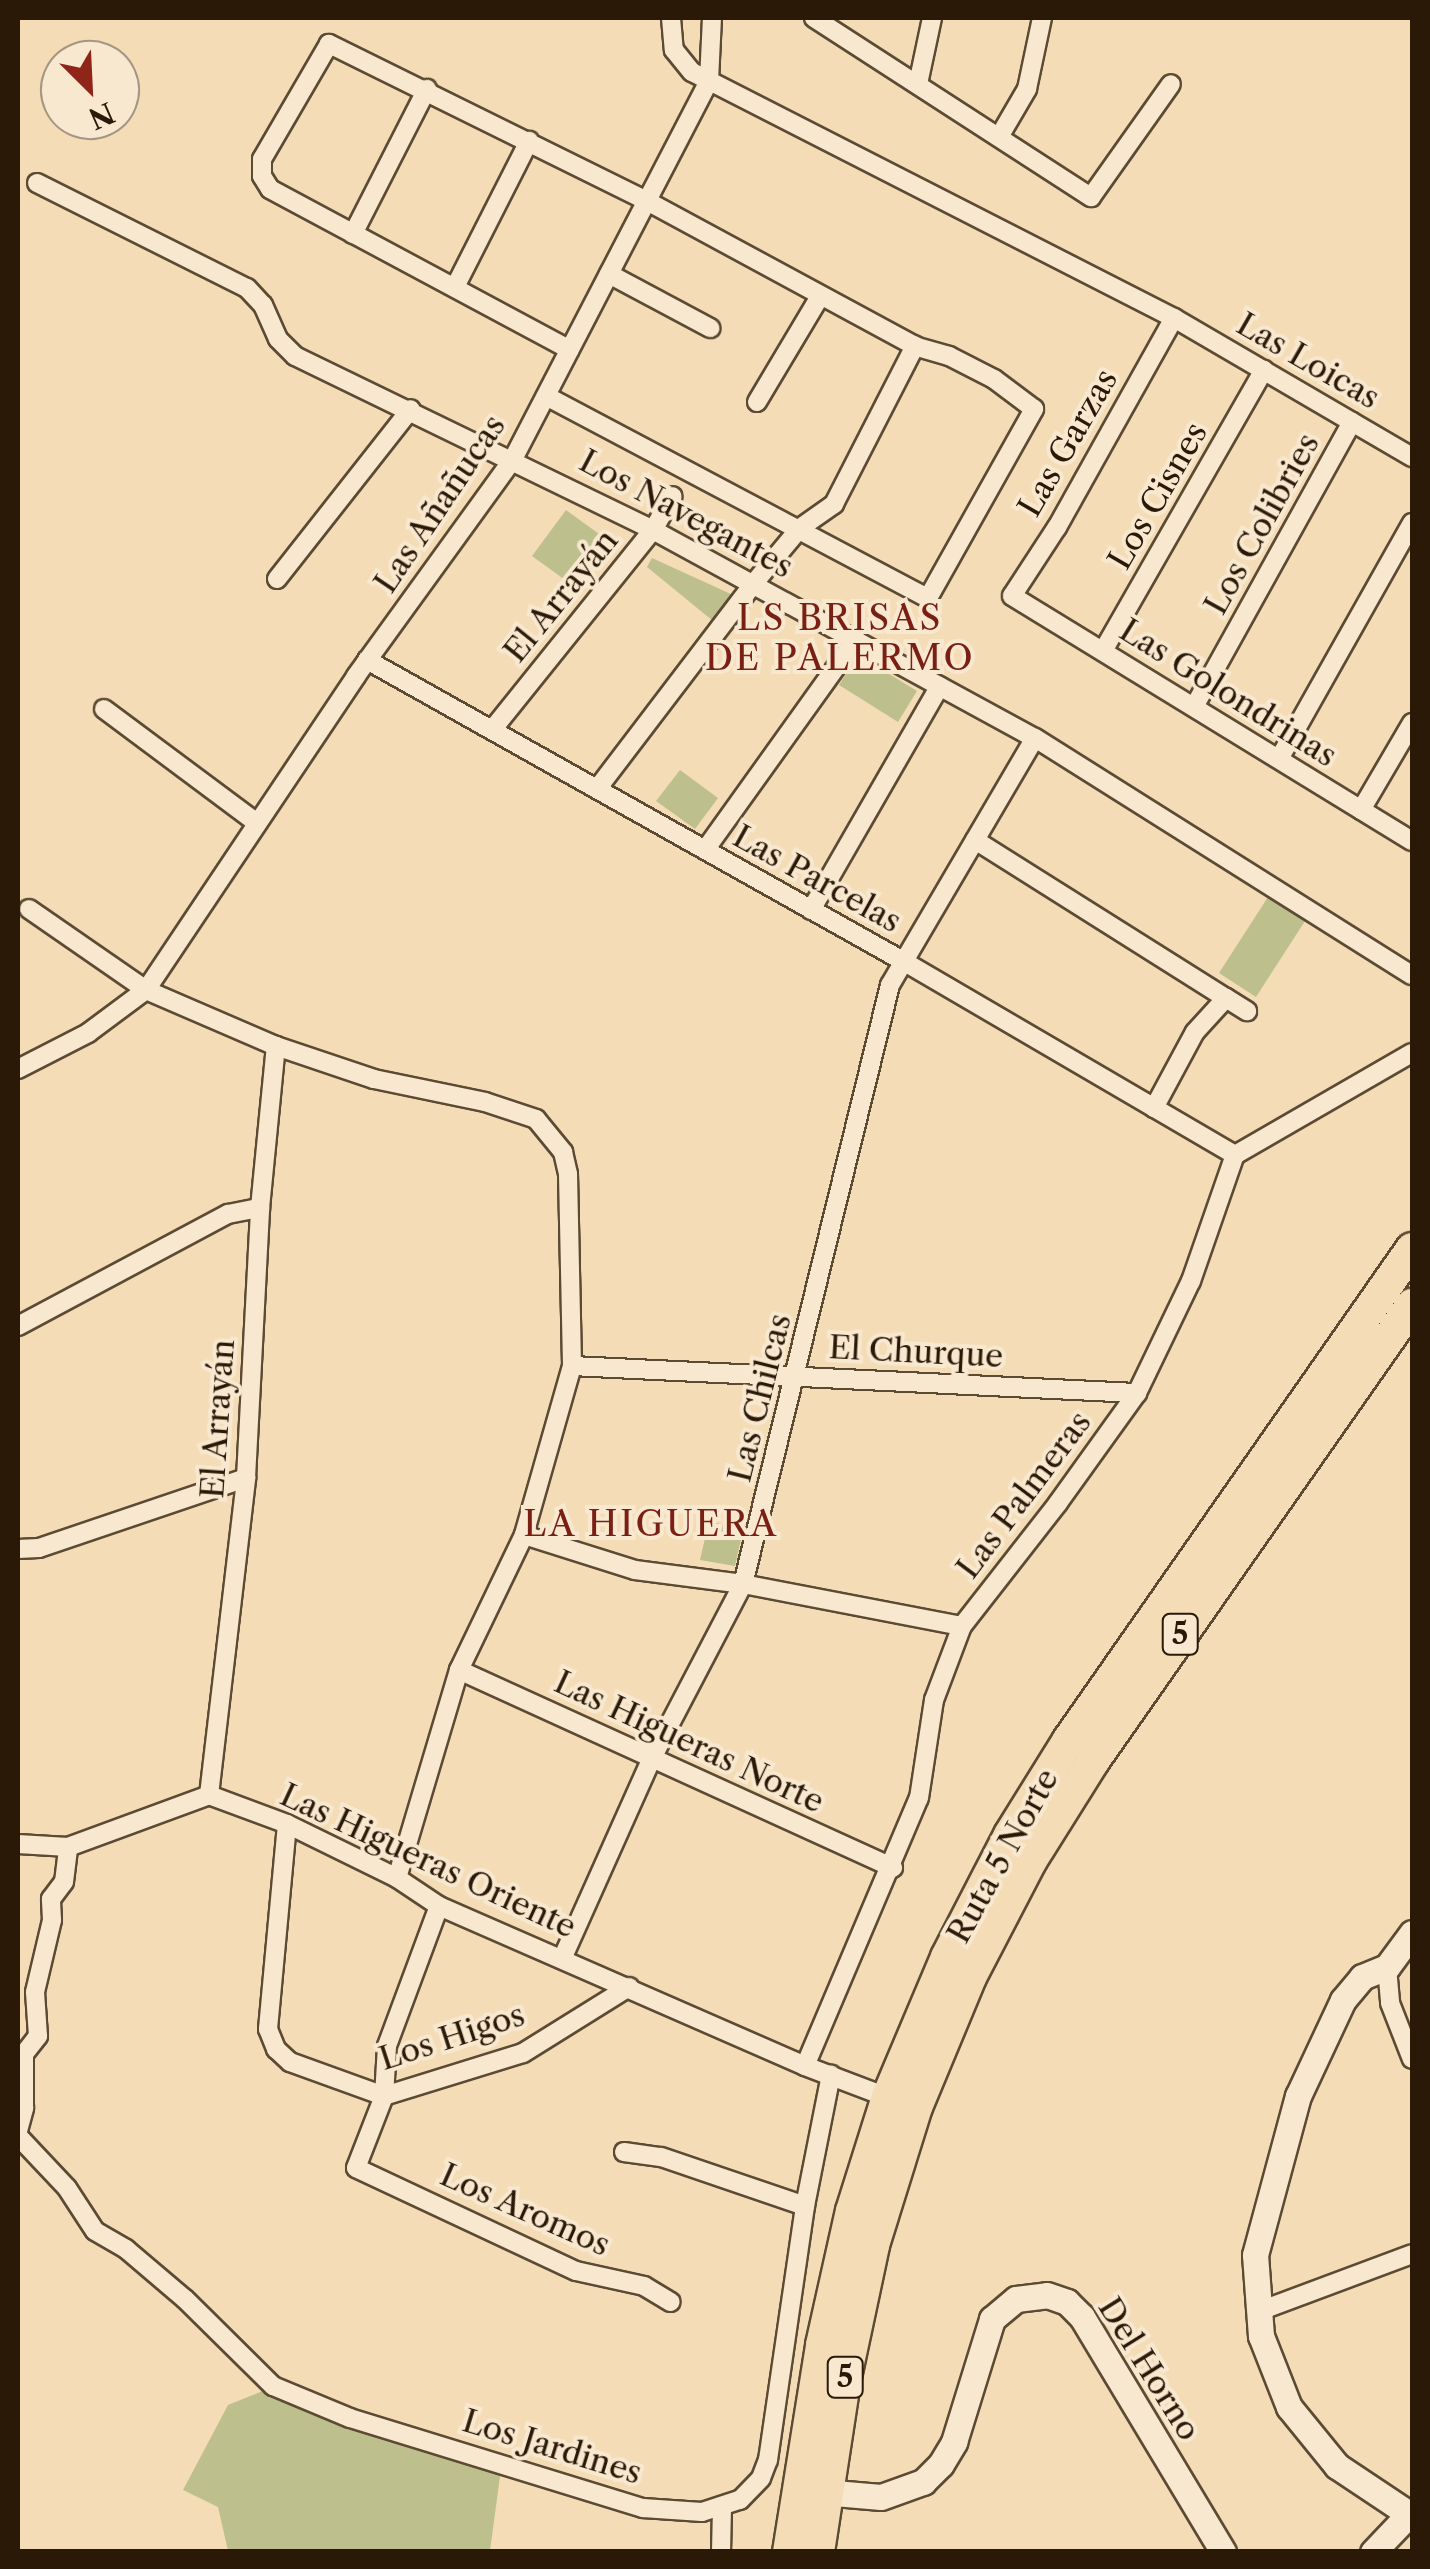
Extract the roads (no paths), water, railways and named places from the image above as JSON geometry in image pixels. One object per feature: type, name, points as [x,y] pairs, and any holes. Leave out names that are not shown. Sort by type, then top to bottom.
[{"type":"highway","name":"Ruta 5 Norte","points":[[789,2552],[813,2491],[862,2291],[902,2102],[961,1928],[1038,1788],[1412,1249]]},
{"type":"highway","name":"Ruta 5 Norte","points":[[902,2102],[1062,1810],[1129,1707],[1412,1306]]},
{"type":"highway","name":"Ruta 5 Norte","points":[[813,2491],[818,2552]]},
{"type":"street","name":"Las Loicas","points":[[670,18],[671,40],[678,59],[708,81],[1174,318],[1412,457]]},
{"type":"street","name":"Las Añañucas","points":[[18,1069],[88,1033],[146,990],[367,660],[513,459],[708,81],[712,18]]},
{"type":"street","points":[[918,84],[932,18]]},
{"type":"street","points":[[998,137],[1026,88],[1042,18]]},
{"type":"street","points":[[820,19],[1091,197],[1171,84]]},
{"type":"street","points":[[546,396],[928,598],[1034,409],[994,379],[949,356],[914,346],[647,201],[329,44],[266,152],[261,168],[270,189],[570,350]]},
{"type":"street","points":[[353,234],[426,89]]},
{"type":"street","points":[[455,286],[529,141]]},
{"type":"street","name":"Los Navegantes","points":[[37,183],[247,288],[263,305],[278,340],[295,356],[513,459],[754,582],[1035,738],[1412,975]]},
{"type":"street","points":[[609,274],[710,328]]},
{"type":"street","points":[[757,402],[820,298]]},
{"type":"street","name":"Las Garzas","points":[[1012,596],[1056,527],[1174,318]]},
{"type":"street","points":[[597,789],[754,582],[800,528],[834,504],[914,346]]},
{"type":"street","name":"Los Cisnes","points":[[1103,652],[1264,370]]},
{"type":"street","points":[[278,579],[410,409]]},
{"type":"street","name":"Los Colibries","points":[[1194,707],[1352,422]]},
{"type":"street","name":"El Arrayán","points":[[492,730],[654,530],[673,496]]},
{"type":"street","points":[[1279,759],[1412,523]]},
{"type":"street","name":"Las Golondrinas","points":[[1012,596],[1412,841]]},
{"type":"street","points":[[705,850],[856,639]]},
{"type":"street","name":"Las Parcelas","points":[[367,660],[903,961],[1235,1155]]},
{"type":"street","points":[[811,910],[940,686]]},
{"type":"street","points":[[104,709],[258,824]]},
{"type":"street","points":[[1361,810],[1412,723]]},
{"type":"street","name":"Las Chilcas","points":[[562,1958],[652,1758],[743,1584],[797,1377],[890,984],[1035,738]]},
{"type":"street","points":[[975,840],[1247,1011]]},
{"type":"street","points":[[30,909],[146,990],[276,1046],[374,1079],[485,1102],[536,1118],[551,1133],[568,1174],[572,1366],[524,1535],[460,1670],[397,1878]]},
{"type":"street","points":[[1154,1108],[1195,1032],[1226,998]]},
{"type":"street","name":"El Arrayán","points":[[209,1795],[246,1478],[260,1208],[276,1046]]},
{"type":"street","points":[[1235,1155],[1412,1053]]},
{"type":"street","name":"Las Palmeras","points":[[805,2066],[920,1798],[934,1700],[962,1626],[1137,1393],[1192,1280],[1235,1155]]},
{"type":"street","points":[[18,1326],[228,1214],[260,1208]]},
{"type":"street","name":"El Churque","points":[[572,1366],[1137,1393]]},
{"type":"street","points":[[18,1549],[39,1548],[246,1478]]},
{"type":"street","points":[[524,1535],[635,1570],[743,1584],[962,1626]]},
{"type":"street","name":"Las Higueras Norte","points":[[460,1670],[893,1868]]},
{"type":"street","points":[[18,1844],[68,1846],[209,1795]]},
{"type":"street","name":"Las Higueras Oriente","points":[[209,1795],[286,1824],[397,1878],[439,1906],[805,2066],[902,2102]]},
{"type":"street","name":"Los Higos","points":[[286,1824],[269,2036],[290,2062],[384,2096],[523,2053],[629,1987]]},
{"type":"street","points":[[18,2134],[24,2108],[24,2054],[38,2036],[35,1992],[52,1920],[52,1899],[64,1882],[68,1846]]},
{"type":"street","points":[[384,2096],[388,2046],[439,1906]]},
{"type":"street","points":[[1374,2552],[1411,2515],[1356,2482],[1303,2428],[1278,2384],[1257,2312],[1255,2255],[1298,2096],[1353,1984],[1387,1967],[1412,1933]]},
{"type":"street","points":[[1387,1967],[1390,2004],[1412,2058]]},
{"type":"street","points":[[721,2552],[722,2508],[755,2486],[768,2460],[805,2206],[831,2075]]},
{"type":"street","name":"Los Aromos","points":[[384,2096],[356,2168],[576,2271],[644,2286],[670,2302]]},
{"type":"street","name":"Los Jardines","points":[[18,2134],[66,2188],[95,2232],[126,2249],[170,2286],[274,2386],[350,2418],[643,2508],[682,2513],[722,2508]]},
{"type":"street","points":[[624,2152],[662,2156],[805,2206]]},
{"type":"street","points":[[1257,2312],[1412,2254]]},
{"type":"street","name":"Del Horno","points":[[813,2491],[881,2497],[910,2489],[932,2474],[954,2442],[992,2319],[1016,2299],[1047,2295],[1066,2302],[1082,2316],[1224,2552]]},
{"type":"district","name":"LS BRISAS DE PALERMO","points":[[840,638]]},
{"type":"district","name":"LA HIGUERA","points":[[651,1524]]}]
